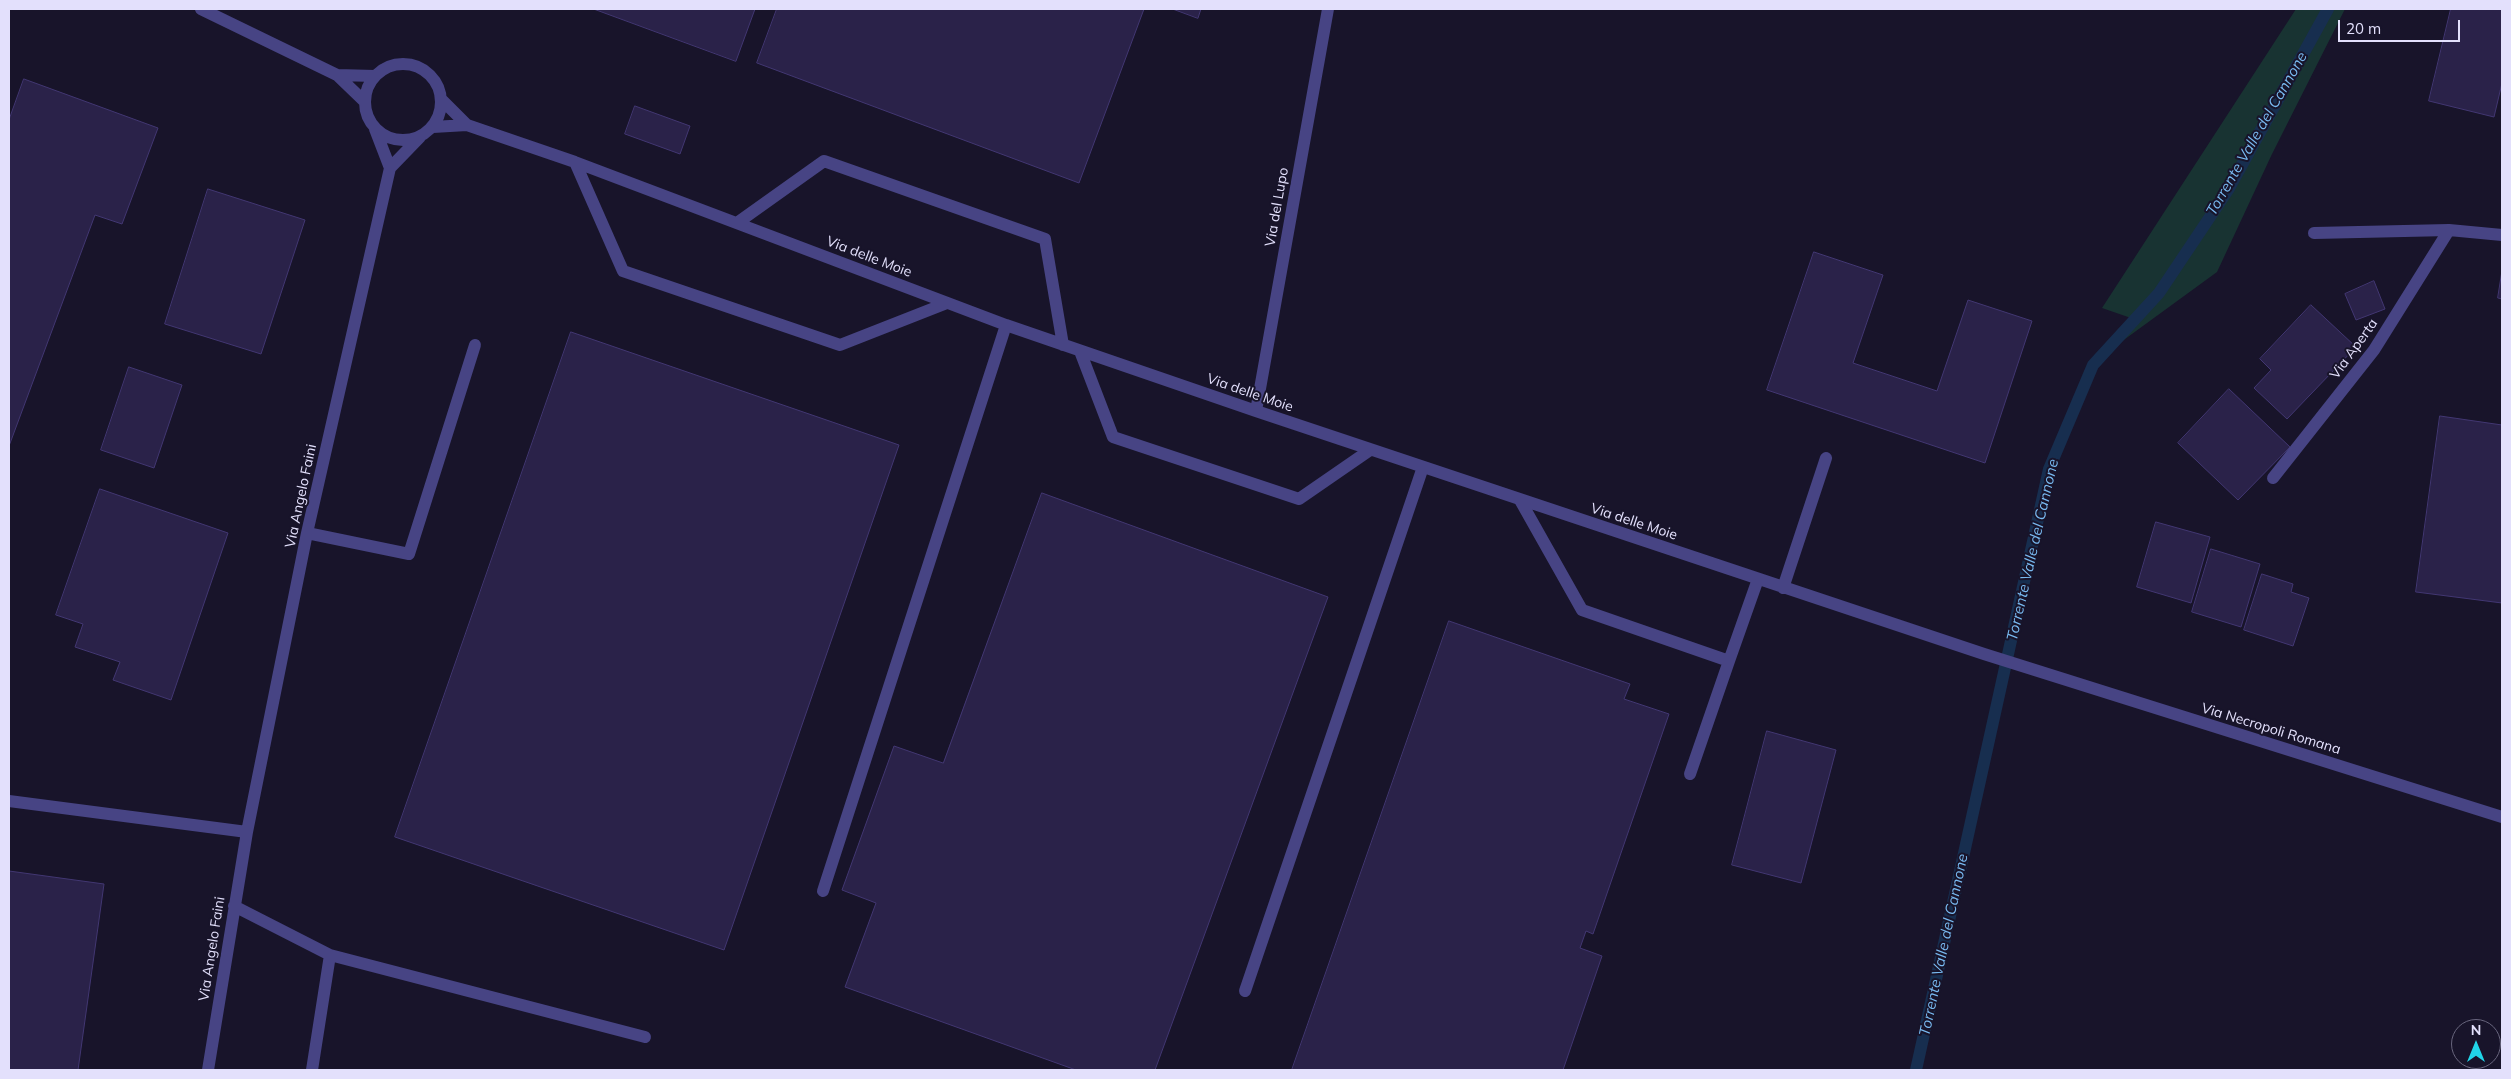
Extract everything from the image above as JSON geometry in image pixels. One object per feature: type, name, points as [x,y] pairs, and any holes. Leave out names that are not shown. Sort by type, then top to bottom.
[{"type":"street","name":"Via delle Moie","points":[[201,9],[337,75],[365,102],[367,115],[374,126]]},
{"type":"street","name":"Via del Lupo","points":[[1256,412],[1328,9]]},
{"type":"street","name":"Via delle Moie","points":[[337,75],[375,76],[387,67],[402,63],[416,66],[429,73],[438,86],[442,100],[467,125]]},
{"type":"street","points":[[365,102],[367,88],[375,76]]},
{"type":"street","points":[[374,126],[390,168],[422,135],[433,127],[440,115],[442,100]]},
{"type":"street","name":"Via delle Moie","points":[[433,127],[467,125],[575,162],[1063,346],[1783,588],[2031,669]]},
{"type":"street","points":[[374,126],[384,135],[396,139],[410,139],[422,135]]},
{"type":"street","points":[[736,223],[824,161],[1045,239],[1063,346]]},
{"type":"street","points":[[575,162],[623,271],[840,345],[947,303]]},
{"type":"street","name":"Via Angelo Faini","points":[[208,1070],[247,832],[307,533],[390,168]]},
{"type":"street","points":[[2314,233],[2449,230],[2502,235]]},
{"type":"street","name":"Via Aperta","points":[[2273,478],[2374,350],[2449,230]]},
{"type":"street","points":[[823,891],[1006,325]]},
{"type":"street","points":[[307,533],[409,554],[475,345]]},
{"type":"street","points":[[1080,351],[1113,437],[1298,499],[1370,450]]},
{"type":"street","points":[[1783,588],[1826,458]]},
{"type":"street","points":[[1246,991],[1423,467]]},
{"type":"street","points":[[1520,500],[1582,610],[1729,661]]},
{"type":"street","points":[[1690,774],[1758,579]]},
{"type":"street","name":"Via Necropoli Romana","points":[[2031,669],[2502,817]]},
{"type":"street","points":[[9,801],[247,832]]},
{"type":"street","points":[[234,906],[330,955],[645,1037]]},
{"type":"street","points":[[312,1070],[330,955]]},
{"type":"green space","points":[[2296,9],[2345,9],[2272,154],[2217,272],[2110,350],[2131,318],[2102,308]]},
{"type":"building","points":[[594,9],[755,9],[736,61]]},
{"type":"building","points":[[777,9],[1144,9],[1079,183],[757,63]]},
{"type":"building","points":[[1173,9],[1201,9],[1198,18]]},
{"type":"building","points":[[2451,9],[2502,9],[2502,83],[2494,117],[2429,101]]},
{"type":"building","points":[[24,79],[158,128],[122,224],[95,215],[9,446],[9,120]]},
{"type":"building","points":[[635,106],[690,126],[680,154],[625,134]]},
{"type":"building","points":[[208,189],[305,220],[261,354],[165,324]]},
{"type":"building","points":[[1814,252],[1883,275],[1853,363],[1937,391],[1968,300],[2032,321],[1985,463],[1767,390]]},
{"type":"building","points":[[2502,271],[2502,299],[2498,298]]},
{"type":"building","points":[[2374,281],[2385,309],[2356,320],[2345,294]]},
{"type":"building","points":[[2311,305],[2356,347],[2287,419],[2254,388],[2271,370],[2260,359]]},
{"type":"building","points":[[571,332],[899,445],[724,950],[395,837]]},
{"type":"building","points":[[129,367],[182,385],[154,468],[101,450]]},
{"type":"building","points":[[2229,389],[2290,447],[2238,500],[2178,443]]},
{"type":"building","points":[[2440,416],[2502,425],[2502,603],[2416,592]]},
{"type":"building","points":[[100,489],[228,533],[171,700],[113,680],[120,662],[75,647],[83,624],[56,615]]},
{"type":"building","points":[[1042,493],[1328,597],[1155,1070],[1076,1070],[845,987],[876,903],[842,890],[894,746],[943,763]]},
{"type":"building","points":[[2156,522],[2210,537],[2191,603],[2137,587]]},
{"type":"building","points":[[2211,549],[2260,564],[2241,627],[2192,612]]},
{"type":"building","points":[[2262,574],[2293,584],[2291,592],[2309,598],[2293,646],[2244,630]]},
{"type":"building","points":[[1449,621],[1630,684],[1624,699],[1669,714],[1593,934],[1586,931],[1580,948],[1602,956],[1563,1070],[1292,1070]]},
{"type":"building","points":[[1767,731],[1836,750],[1801,883],[1732,865]]},
{"type":"building","points":[[9,871],[104,884],[78,1070],[9,1070]]},
{"type":"waterway","name":"Torrente Valle del Cannone","points":[[1916,1070],[2049,469],[2093,365],[2159,293],[2228,190],[2328,9]]}]
